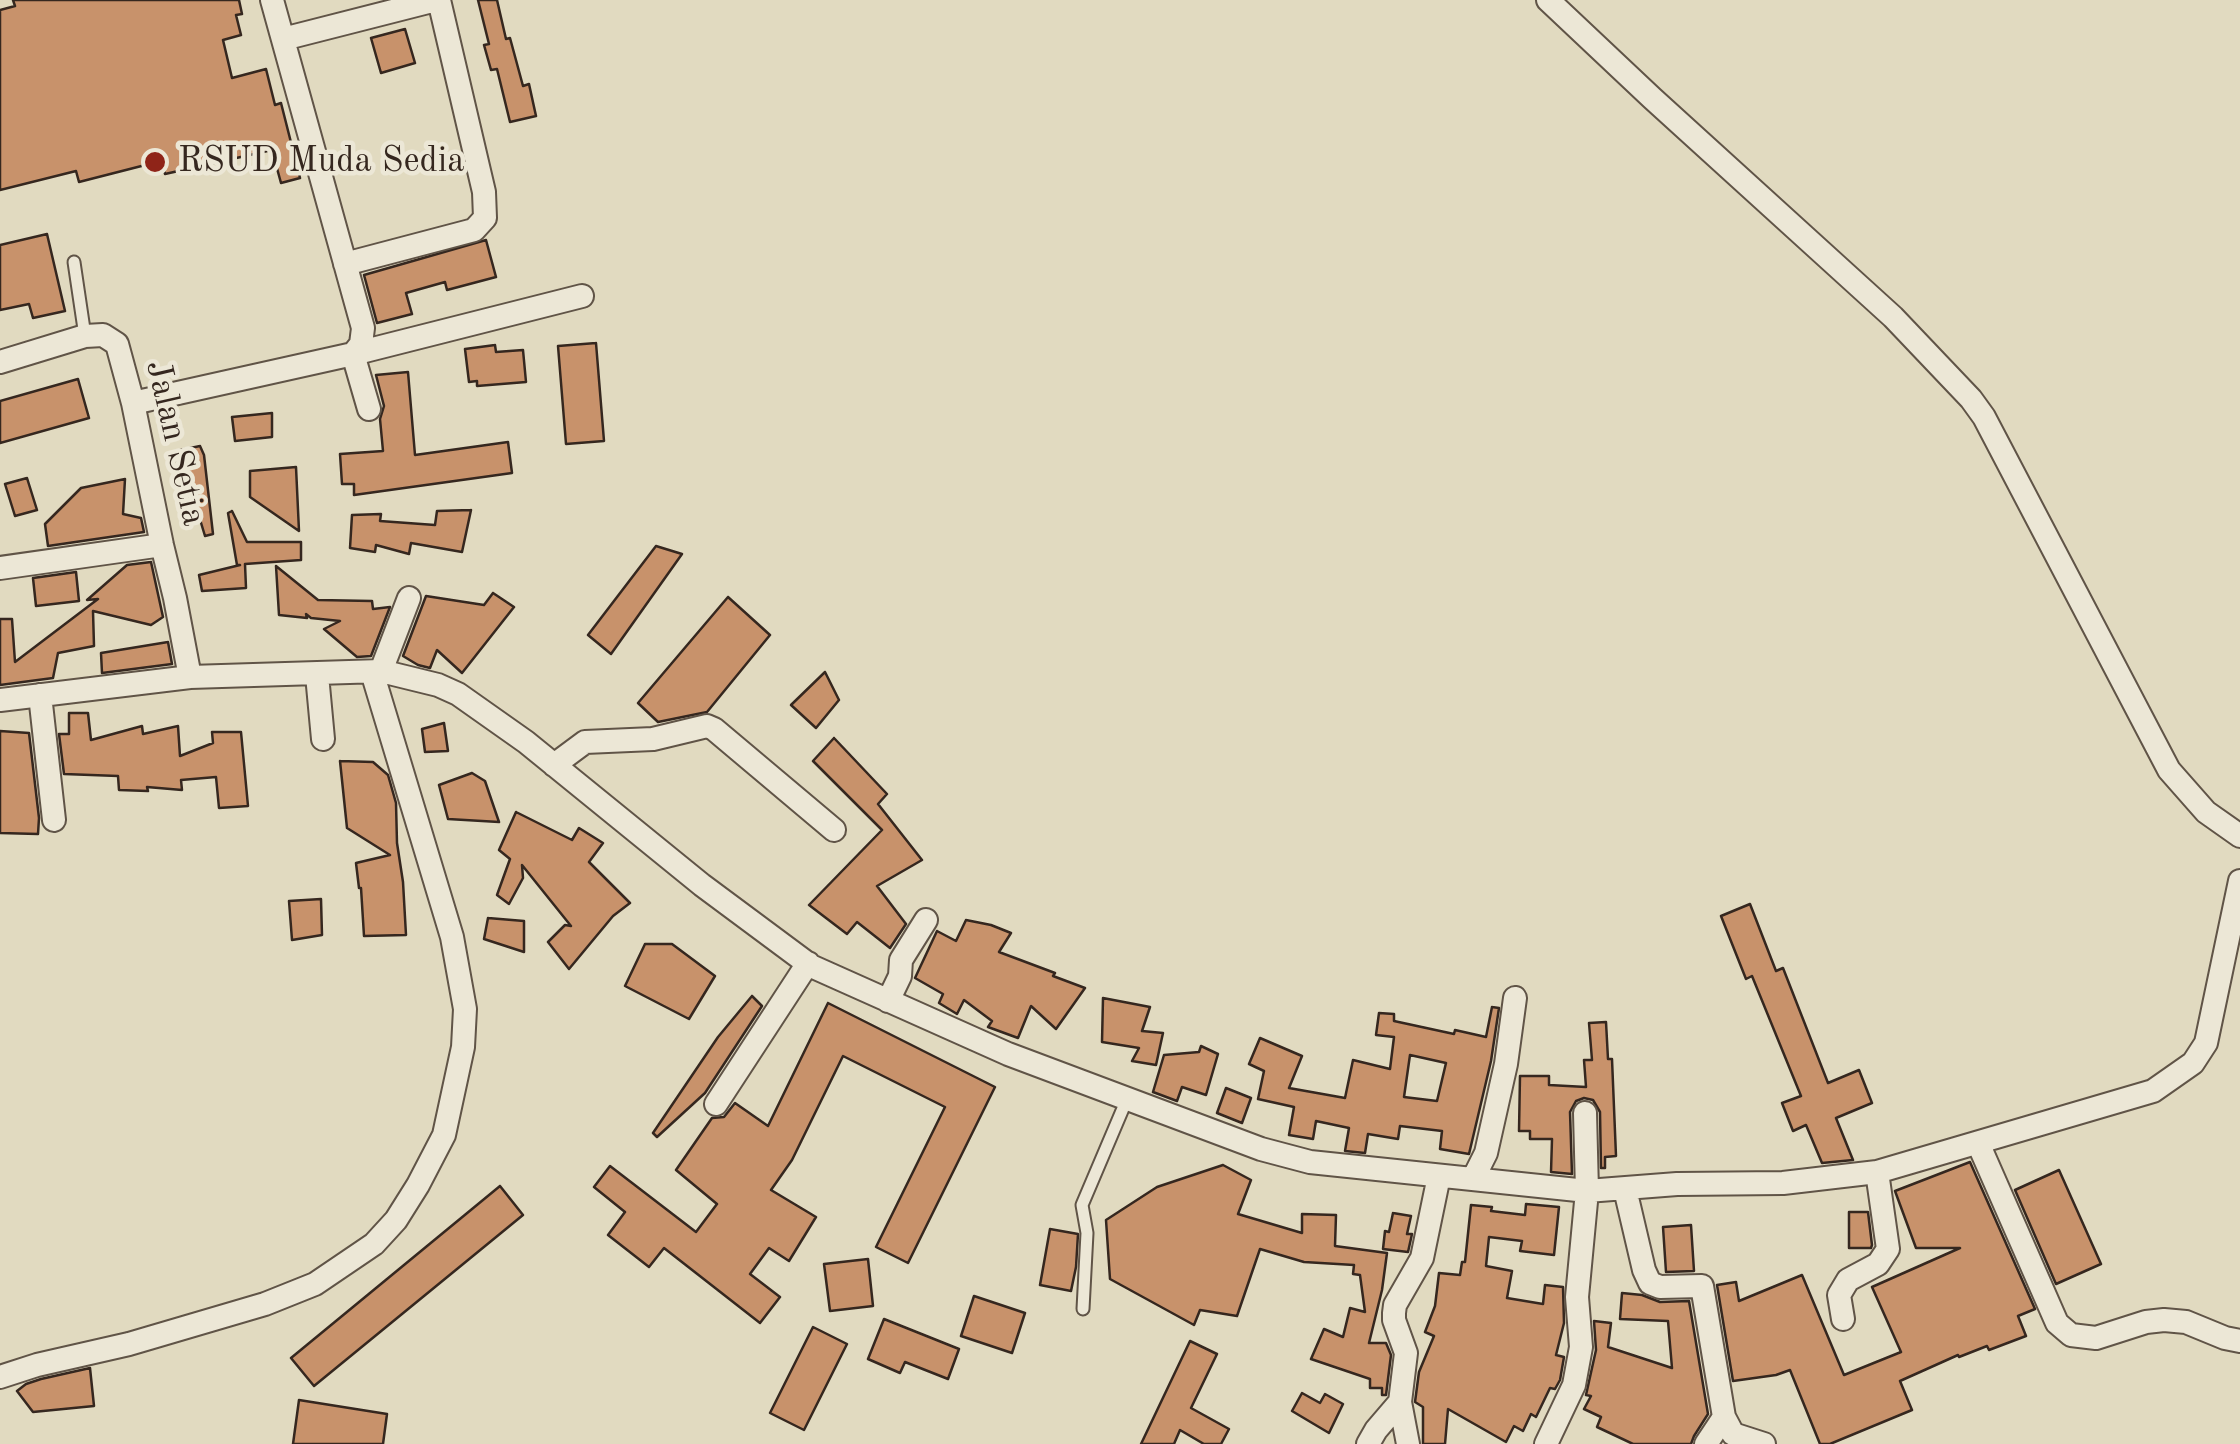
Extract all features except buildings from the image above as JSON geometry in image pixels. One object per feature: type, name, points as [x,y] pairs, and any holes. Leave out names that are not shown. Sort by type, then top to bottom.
[{"type":"street","points":[[272,0],[363,328],[361,344],[353,354]]},
{"type":"street","points":[[283,39],[438,0],[484,192],[485,218],[474,230],[346,264]]},
{"type":"street","points":[[1548,0],[1893,317],[1971,399],[2169,770],[2206,812],[2240,836]]},
{"type":"street","points":[[132,402],[353,354],[582,296]]},
{"type":"street","name":"Jalan Setia","points":[[85,336],[102,335],[117,344],[176,598],[190,677]]},
{"type":"street","points":[[0,362],[85,336]]},
{"type":"street","points":[[353,354],[369,409]]},
{"type":"street","points":[[0,568],[162,545]]},
{"type":"street","points":[[0,1377],[265,1304],[316,1284],[374,1244],[396,1220],[418,1186],[444,1135],[463,1046],[465,1010],[452,936],[377,672],[408,598]]},
{"type":"street","points":[[0,700],[190,677],[377,672],[438,685],[458,694],[554,765],[702,885],[808,963],[1008,1054],[1261,1149],[1310,1162],[1587,1191],[1677,1184],[1783,1183],[1877,1172],[2153,1091],[2193,1063],[2206,1043],[2240,881]]},
{"type":"street","points":[[318,674],[323,739]]},
{"type":"street","points":[[40,695],[54,820]]},
{"type":"street","points":[[554,765],[585,742],[653,739],[706,726],[834,830]]},
{"type":"street","points":[[888,1001],[900,976],[901,960],[926,920]]},
{"type":"street","points":[[716,1104],[808,963]]},
{"type":"street","points":[[1474,1178],[1486,1154],[1506,1064],[1515,998]]},
{"type":"street","points":[[1546,1444],[1574,1385],[1578,1365],[1577,1297],[1587,1191],[1585,1113]]},
{"type":"street","points":[[1978,1143],[2056,1323],[2070,1335],[2096,1338],[2164,1320],[2186,1322],[2240,1341]]},
{"type":"street","points":[[1842,1319],[1839,1295],[1848,1280],[1878,1264],[1888,1248],[1877,1172]]},
{"type":"street","points":[[1408,1444],[1400,1402],[1406,1353],[1394,1320],[1395,1305],[1422,1258],[1439,1176]]},
{"type":"street","points":[[1625,1189],[1650,1283],[1660,1287],[1702,1286],[1724,1418],[1733,1434],[1764,1444]]},
{"type":"street","points":[[1368,1444],[1400,1402]]},
{"type":"street","points":[[1706,1444],[1724,1418]]},
{"type":"lane","points":[[74,262],[85,336]]},
{"type":"lane","points":[[1083,1309],[1087,1244],[1082,1205],[1127,1099]]},
{"type":"place","name":"RSUD Muda Sedia","points":[[155,162]]}]
